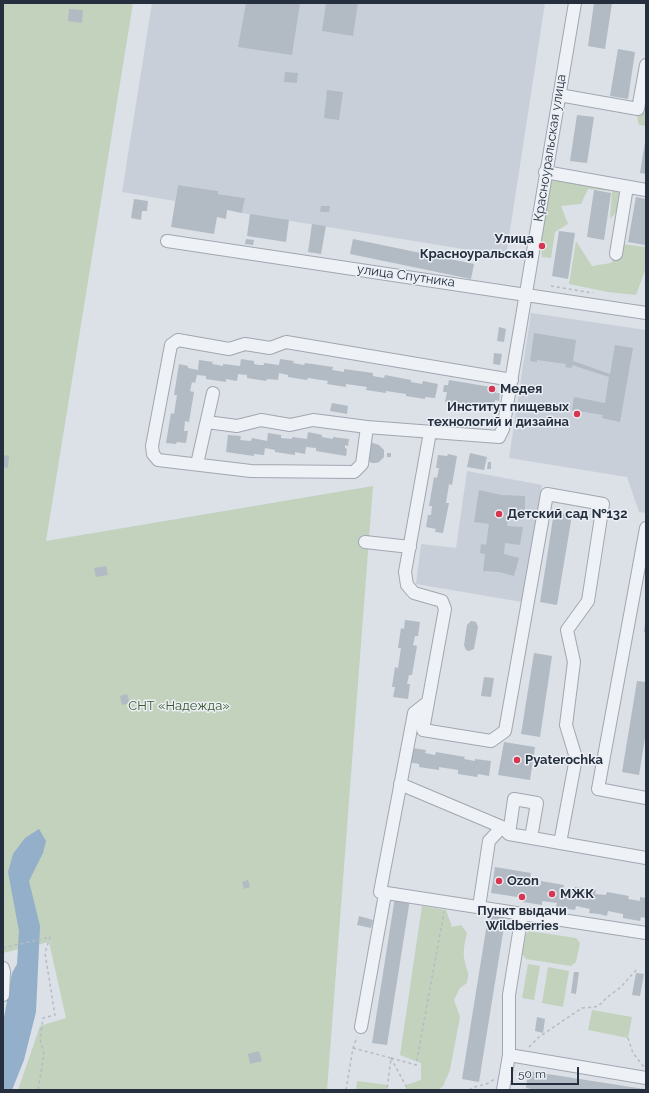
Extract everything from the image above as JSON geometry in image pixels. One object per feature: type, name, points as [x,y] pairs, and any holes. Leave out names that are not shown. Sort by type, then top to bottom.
[{"type":"street","name":"Красноуральская улица","points":[[430,432],[499,437],[503,429],[527,294],[545,172],[575,3]]},
{"type":"street","points":[[559,95],[642,110],[646,65]]},
{"type":"street","points":[[545,172],[646,190]]},
{"type":"street","points":[[616,254],[627,187]]},
{"type":"street","name":"улица Спутника","points":[[167,241],[646,313]]},
{"type":"street","points":[[368,427],[362,464],[354,472],[251,471],[158,460],[153,454],[152,446],[171,345],[178,340],[229,349],[245,344],[270,348],[286,342],[512,380]]},
{"type":"street","points":[[197,464],[213,393]]},
{"type":"street","points":[[207,422],[237,426],[261,420],[290,425],[313,420],[368,427],[430,432],[405,572],[407,585],[414,593],[442,601],[445,609],[423,730],[491,741],[505,731],[547,494],[603,504],[588,601],[567,630],[574,662],[566,725],[576,758],[560,843]]},
{"type":"street","points":[[646,528],[598,789],[646,798]]},
{"type":"street","points":[[365,542],[410,547]]},
{"type":"street","points":[[428,702],[414,713],[380,892],[385,894],[646,933]]},
{"type":"street","points":[[400,784],[506,831],[531,838],[646,858]]},
{"type":"street","points":[[479,907],[489,841],[506,831],[514,799],[537,803],[531,838]]},
{"type":"street","points":[[361,1027],[385,894]]},
{"type":"street","points":[[503,1090],[509,1055],[509,995],[522,914]]},
{"type":"street","points":[[3,968],[3,995]]},
{"type":"street","points":[[509,1055],[646,1078]]},
{"type":"path","points":[[352,1048],[416,1065],[446,902]]},
{"type":"path","points":[[3,948],[50,938],[45,953],[55,1014],[43,1018],[40,1039],[44,1054],[38,1090]]},
{"type":"path","points":[[529,1048],[539,1037],[582,1008],[595,1007],[602,1003],[606,998],[621,987],[637,969]]},
{"type":"path","points":[[346,1090],[352,1048],[361,1027]]},
{"type":"path","points":[[628,1038],[633,1053],[646,1070]]},
{"type":"path","points":[[386,1090],[391,1058]]},
{"type":"path","points":[[391,1058],[408,1090]]},
{"type":"path","points":[[469,1090],[489,1084],[495,1079]]},
{"type":"shaded area","points":[[152,3],[545,3],[506,256],[242,213],[245,198],[218,194],[218,191],[178,185],[175,201],[122,192]]},
{"type":"shaded area","name":"Институт пищевых технологий и дизайна","points":[[531,313],[646,330],[646,513],[639,512],[627,477],[509,458]]},
{"type":"shaded area","name":"Детский сад №132","points":[[467,471],[542,485],[522,602],[416,584],[421,544],[456,548]]},
{"type":"green space","name":"СНТ «Надежда»","points":[[3,3],[133,3],[46,541],[373,486],[327,1090],[18,1090],[40,1026],[66,1018],[49,942],[3,953]]},
{"type":"green space","points":[[636,112],[646,113],[646,126],[639,125]]},
{"type":"green space","points":[[549,178],[621,188],[621,207],[610,219],[612,191],[588,189],[581,204],[561,206],[568,224],[555,232],[551,258],[542,257],[539,225]]},
{"type":"green space","points":[[576,241],[592,266],[611,263],[622,244],[645,247],[646,244],[646,268],[636,295],[608,292],[569,284]]},
{"type":"green space","points":[[422,906],[446,910],[452,927],[461,925],[467,933],[464,955],[468,976],[467,983],[460,988],[454,1000],[460,1017],[450,1070],[443,1086],[438,1090],[406,1090],[406,1085],[421,1080],[421,1063],[400,1055]]},
{"type":"green space","points":[[529,931],[576,938],[580,943],[576,962],[571,966],[526,959],[522,954],[526,934]]},
{"type":"green space","points":[[528,964],[540,966],[534,1000],[522,998]]},
{"type":"green space","points":[[548,967],[569,971],[563,1007],[542,1003]]},
{"type":"green space","points":[[592,1010],[632,1017],[628,1038],[588,1030]]},
{"type":"green space","points":[[357,1081],[388,1085],[387,1090],[356,1090]]},
{"type":"water","points":[[39,829],[46,841],[43,853],[29,881],[40,926],[36,1012],[24,1060],[12,1090],[3,1090],[3,1023],[12,973],[17,964],[19,931],[8,872],[13,854],[25,838]]},
{"type":"building","points":[[246,3],[300,3],[292,55],[238,47]]},
{"type":"building","points":[[326,3],[358,3],[353,36],[322,31]]},
{"type":"building","points":[[594,3],[612,3],[605,49],[588,46]]},
{"type":"building","points":[[69,9],[83,10],[82,23],[68,21]]},
{"type":"building","points":[[618,49],[635,52],[628,99],[610,96]]},
{"type":"building","points":[[285,72],[298,73],[297,83],[284,82]]},
{"type":"building","points":[[327,90],[343,92],[339,120],[324,118]]},
{"type":"building","points":[[577,115],[594,117],[587,163],[570,161]]},
{"type":"building","points":[[645,142],[646,143],[646,174],[640,173]]},
{"type":"building","points":[[178,185],[218,191],[218,194],[245,198],[242,213],[227,210],[226,219],[217,217],[214,234],[171,227]]},
{"type":"building","points":[[594,190],[611,193],[604,240],[587,237]]},
{"type":"building","points":[[636,197],[646,199],[645,245],[628,242]]},
{"type":"building","points":[[134,199],[148,201],[147,211],[142,211],[141,220],[131,218]]},
{"type":"building","points":[[321,206],[330,206],[329,212],[320,212]]},
{"type":"building","points":[[250,214],[289,220],[286,242],[247,236]]},
{"type":"building","points":[[312,224],[326,226],[321,254],[308,252]]},
{"type":"building","points":[[559,231],[575,233],[568,279],[552,276]]},
{"type":"building","points":[[246,239],[254,240],[253,245],[245,244]]},
{"type":"building","points":[[353,239],[474,264],[471,279],[350,254]]},
{"type":"building","points":[[499,327],[506,329],[504,342],[497,341]]},
{"type":"building","points":[[534,333],[576,340],[573,361],[610,374],[615,345],[633,348],[620,422],[602,418],[603,415],[572,410],[574,397],[605,403],[609,377],[572,365],[572,368],[565,367],[566,364],[537,360],[537,362],[530,361]]},
{"type":"building","points":[[494,353],[502,354],[500,365],[493,364]]},
{"type":"building","points":[[241,359],[254,361],[254,364],[259,365],[264,365],[264,363],[279,365],[280,359],[294,361],[293,363],[304,365],[305,363],[333,367],[332,370],[344,372],[344,369],[373,373],[373,376],[384,378],[385,375],[411,380],[411,382],[422,384],[423,381],[438,384],[435,398],[425,397],[425,399],[406,396],[406,394],[366,390],[367,387],[346,384],[346,387],[327,384],[328,381],[288,377],[288,375],[279,373],[278,380],[267,379],[266,381],[247,378],[247,375],[238,374],[237,381],[226,379],[226,382],[206,379],[206,376],[197,375],[195,383],[192,382],[190,391],[194,392],[189,422],[185,421],[184,431],[188,431],[186,443],[166,443],[171,413],[174,414],[177,395],[174,395],[179,364],[198,370],[199,360],[213,362],[212,364],[223,366],[223,364],[240,366]]},
{"type":"building","points":[[449,380],[497,388],[496,393],[500,393],[499,401],[495,400],[493,409],[445,402],[447,392],[443,392],[444,385],[448,385]]},
{"type":"building","points":[[332,403],[348,406],[347,414],[330,411]]},
{"type":"building","points":[[308,432],[333,439],[333,437],[349,439],[348,446],[345,445],[345,448],[347,449],[346,456],[316,451],[316,448],[306,447],[305,454],[295,452],[295,455],[275,452],[275,450],[265,448],[264,455],[254,454],[254,456],[226,452],[228,435],[241,436],[240,440],[251,441],[252,438],[267,441],[268,433],[281,435],[281,438],[292,439],[292,437],[307,439]]},
{"type":"building","points":[[373,443],[379,445],[384,450],[384,457],[376,463],[366,460],[369,444]]},
{"type":"building","points":[[387,453],[391,453],[391,457],[387,457]]},
{"type":"building","points":[[470,453],[487,457],[484,470],[467,467]]},
{"type":"building","points":[[448,454],[457,456],[452,485],[449,484],[446,503],[449,503],[443,533],[435,532],[436,529],[426,527],[428,515],[431,515],[432,506],[429,506],[434,477],[437,478],[439,468],[436,468],[438,455],[447,456]]},
{"type":"building","points":[[3,455],[9,456],[8,468],[3,467]]},
{"type":"building","points":[[488,462],[491,462],[491,469],[487,469]]},
{"type":"building","points":[[479,490],[501,495],[525,496],[525,514],[509,514],[507,526],[523,527],[520,545],[505,543],[504,554],[519,558],[514,576],[499,572],[483,571],[485,554],[480,553],[481,544],[486,545],[489,524],[474,522]]},
{"type":"building","points":[[554,512],[572,515],[557,605],[540,602]]},
{"type":"building","points":[[106,566],[108,575],[96,577],[94,568]]},
{"type":"building","points":[[405,620],[420,622],[418,636],[415,636],[413,645],[417,646],[412,675],[409,675],[407,684],[410,684],[408,699],[393,697],[395,687],[392,687],[395,667],[398,668],[401,648],[398,648],[401,628],[404,629]]},
{"type":"building","points":[[471,621],[476,622],[478,627],[474,649],[469,651],[466,650],[464,645],[467,625]]},
{"type":"building","points":[[646,623],[646,633],[644,632]]},
{"type":"building","points":[[534,653],[552,656],[540,737],[521,734]]},
{"type":"building","points":[[484,677],[494,678],[491,697],[481,696]]},
{"type":"building","points":[[637,681],[646,682],[646,732],[639,775],[622,772]]},
{"type":"building","points":[[127,694],[130,703],[122,705],[120,696]]},
{"type":"building","name":"Pyaterochka","points":[[504,742],[535,747],[530,780],[498,775]]},
{"type":"building","points":[[412,748],[426,750],[425,753],[435,755],[436,752],[465,757],[464,759],[475,761],[475,759],[491,761],[489,776],[478,774],[477,777],[458,774],[458,770],[439,767],[439,770],[419,767],[419,764],[409,762]]},
{"type":"building","name":"МЖК","points":[[495,867],[531,873],[529,883],[541,885],[541,881],[564,885],[563,889],[574,891],[575,887],[596,890],[595,894],[606,895],[607,892],[629,896],[628,899],[640,901],[640,897],[646,898],[646,918],[641,917],[640,921],[623,918],[623,914],[608,911],[607,916],[589,913],[590,909],[576,906],[575,910],[556,907],[557,903],[542,901],[542,905],[523,902],[524,898],[491,893]]},
{"type":"building","points":[[248,880],[250,887],[244,889],[242,882]]},
{"type":"building","points":[[395,897],[410,899],[387,1045],[372,1043]]},
{"type":"building","points":[[489,911],[506,914],[479,1082],[462,1079]]},
{"type":"building","points":[[359,916],[373,920],[371,928],[357,925]]},
{"type":"building","points":[[574,972],[579,972],[576,994],[571,993]]},
{"type":"building","points":[[636,973],[644,974],[640,996],[632,995]]},
{"type":"building","points":[[537,1017],[545,1019],[543,1033],[535,1031]]},
{"type":"building","points":[[259,1051],[262,1061],[250,1064],[248,1054]]},
{"type":"building","points":[[528,1071],[644,1090],[537,1090],[526,1088]]},
{"type":"place","name":"Улица Красноуральская","points":[[542,246]]},
{"type":"place","name":"Медея","points":[[492,389]]},
{"type":"place","name":"Институт пищевых технологий и дизайна","points":[[577,414]]},
{"type":"place","name":"Детский сад №132","points":[[499,514]]},
{"type":"place","name":"Pyaterochka","points":[[517,760]]},
{"type":"place","name":"Ozon","points":[[499,881]]},
{"type":"place","name":"МЖК","points":[[552,894]]},
{"type":"place","name":"Пункт выдачи Wildberries","points":[[522,897]]}]
